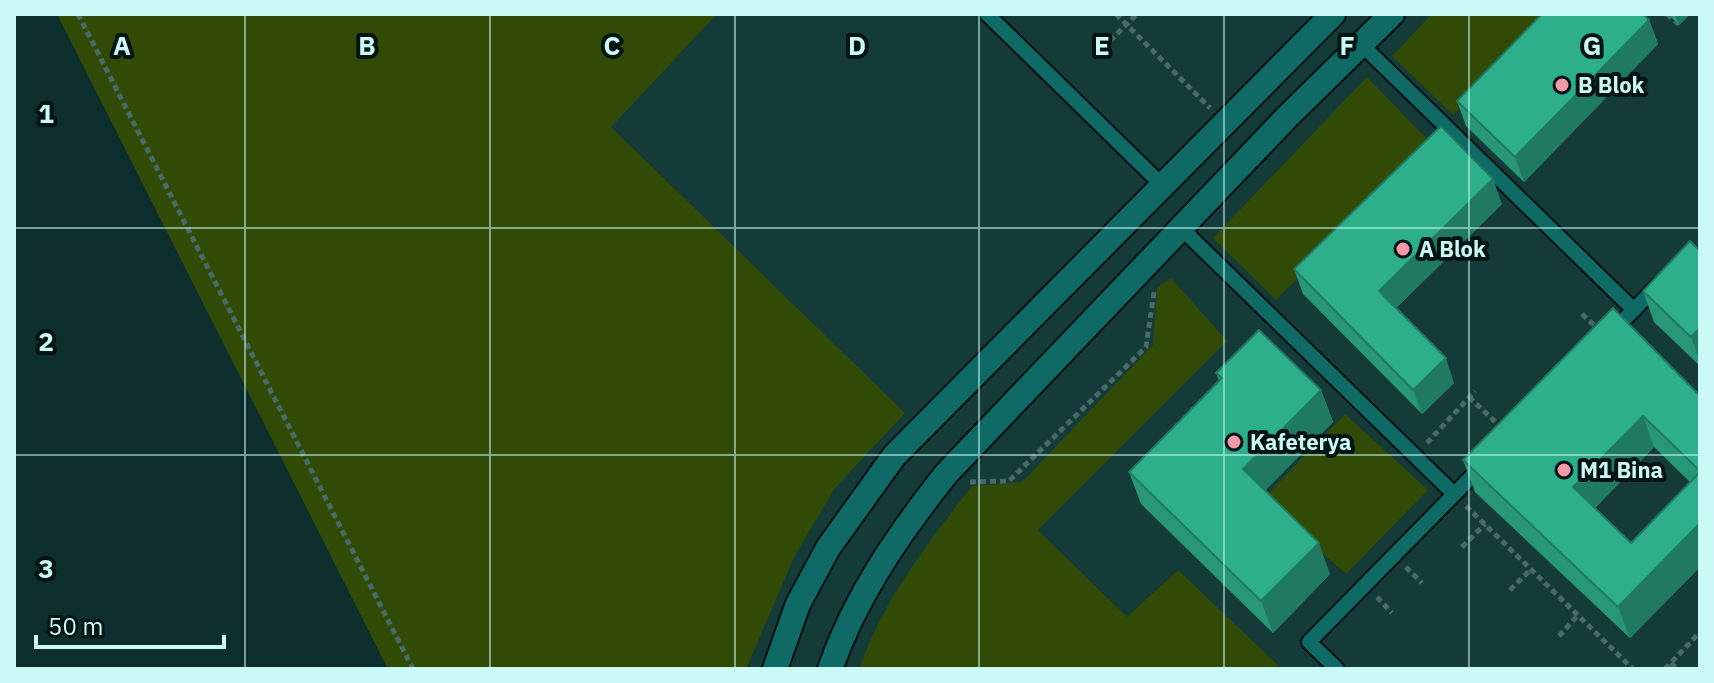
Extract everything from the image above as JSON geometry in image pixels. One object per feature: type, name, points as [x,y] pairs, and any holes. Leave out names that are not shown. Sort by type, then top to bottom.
[{"type":"street","points":[[775,669],[798,604],[828,548],[894,456],[1333,14]]},
{"type":"street","points":[[830,669],[850,615],[865,588],[904,528],[946,474],[1181,228],[1392,14]]},
{"type":"street","points":[[1156,191],[1181,228]]},
{"type":"lane","points":[[987,14],[1156,191]]},
{"type":"lane","points":[[1361,44],[1634,310]]},
{"type":"lane","points":[[1181,228],[1454,494]]},
{"type":"lane","points":[[1597,348],[1667,276]]},
{"type":"lane","points":[[1337,669],[1309,642],[1511,436]]},
{"type":"path","points":[[78,14],[413,669]]},
{"type":"path","points":[[1116,14],[1225,122]]},
{"type":"path","points":[[1096,55],[1137,14]]},
{"type":"path","points":[[1667,14],[1682,27]]},
{"type":"path","points":[[967,482],[1009,481],[1146,347],[1155,285]]},
{"type":"path","points":[[1415,456],[1475,391]]},
{"type":"path","points":[[1469,397],[1511,436]]},
{"type":"path","points":[[1454,494],[1633,669]]},
{"type":"path","points":[[1462,547],[1485,524]]},
{"type":"path","points":[[1510,590],[1531,569]]},
{"type":"path","points":[[1559,636],[1578,615]]},
{"type":"path","points":[[1665,669],[1700,632]]},
{"type":"path","points":[[1671,663],[1677,669]]},
{"type":"shaded area","points":[[57,14],[1700,14],[1700,669],[388,669]]},
{"type":"green space","points":[[57,14],[717,14],[611,127],[905,413],[835,488],[794,557],[746,669],[388,669]]},
{"type":"green space","points":[[1432,14],[1554,14],[1453,115],[1392,56]]},
{"type":"green space","points":[[1367,77],[1430,142],[1276,300],[1213,238]]},
{"type":"green space","points":[[1171,278],[1227,341],[1038,530],[1127,617],[1178,570],[1282,669],[859,669],[894,596],[972,486],[1022,482],[1153,345],[1157,288]]},
{"type":"green space","points":[[1345,414],[1428,490],[1346,574],[1262,500]]},
{"type":"building","name":"B Blok","points":[[1542,14],[1643,14],[1649,20],[1515,157],[1457,101]]},
{"type":"building","name":"A Blok","points":[[1441,126],[1493,179],[1379,291],[1446,358],[1413,390],[1294,269]]},
{"type":"building","points":[[1690,241],[1700,251],[1700,328],[1691,337],[1643,291]]},
{"type":"building","name":"M1 Bina","points":[[1613,308],[1700,396],[1700,471],[1643,416],[1573,487],[1631,543],[1700,472],[1700,523],[1618,607],[1463,460]]},
{"type":"building","points":[[1259,330],[1321,390],[1243,469],[1319,543],[1261,601],[1129,472],[1222,378],[1216,373]]},
{"type":"place","name":"B Blok","points":[[1562,85]]},
{"type":"place","name":"A Blok","points":[[1403,249]]},
{"type":"place","name":"Kafeterya","points":[[1234,442]]},
{"type":"place","name":"M1 Bina","points":[[1564,470]]}]
